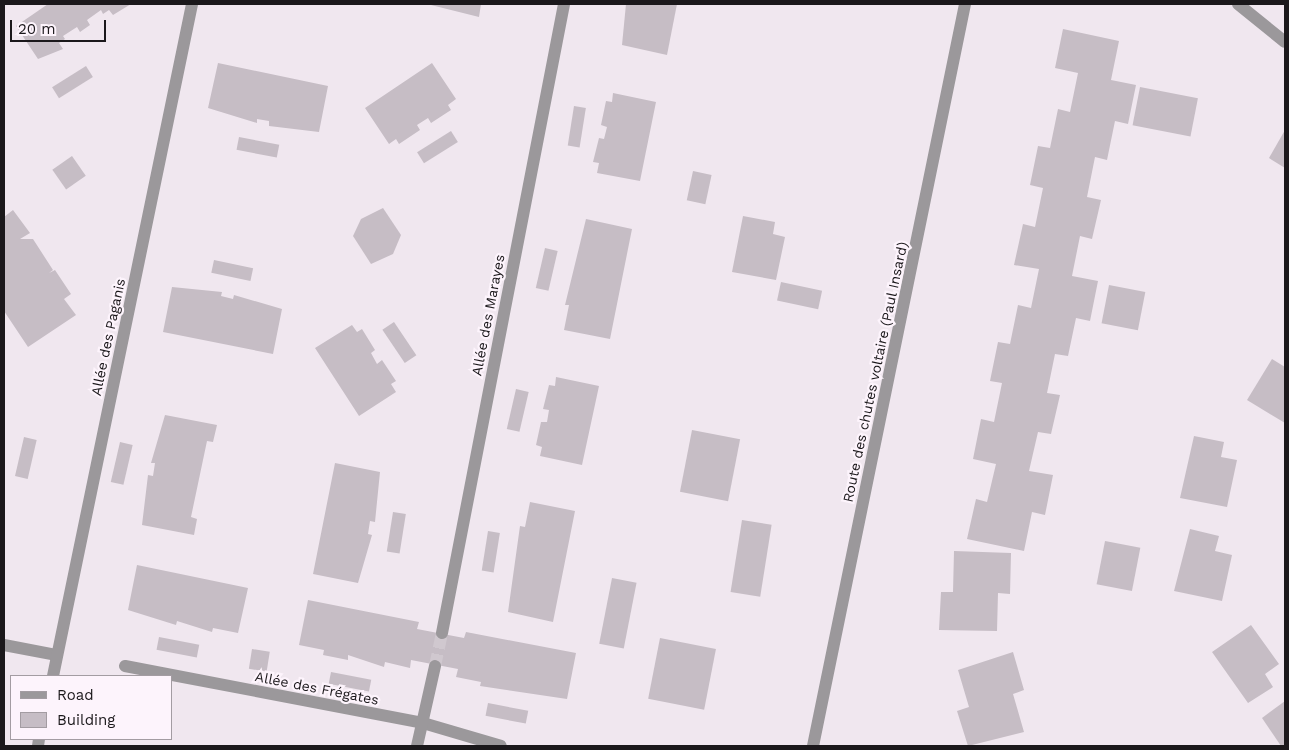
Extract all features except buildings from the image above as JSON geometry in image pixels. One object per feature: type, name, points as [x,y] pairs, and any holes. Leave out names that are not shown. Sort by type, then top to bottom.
[{"type":"street","name":"Allée des Paganis","points":[[53,675],[192,4]]},
{"type":"street","name":"Allée des Marayes","points":[[442,633],[564,4]]},
{"type":"street","name":"Route des chutes voltaire (Paul Insard)","points":[[814,746],[965,4]]},
{"type":"street","points":[[1238,4],[1285,42]]},
{"type":"street","points":[[4,645],[57,655]]},
{"type":"street","name":"Allée des Frégates","points":[[125,666],[172,675]]},
{"type":"street","points":[[417,746],[436,666]]},
{"type":"street","name":"Allée des Frégates","points":[[172,675],[422,723],[501,746]]},
{"type":"tunnel","points":[[435,666],[442,633]]}]
